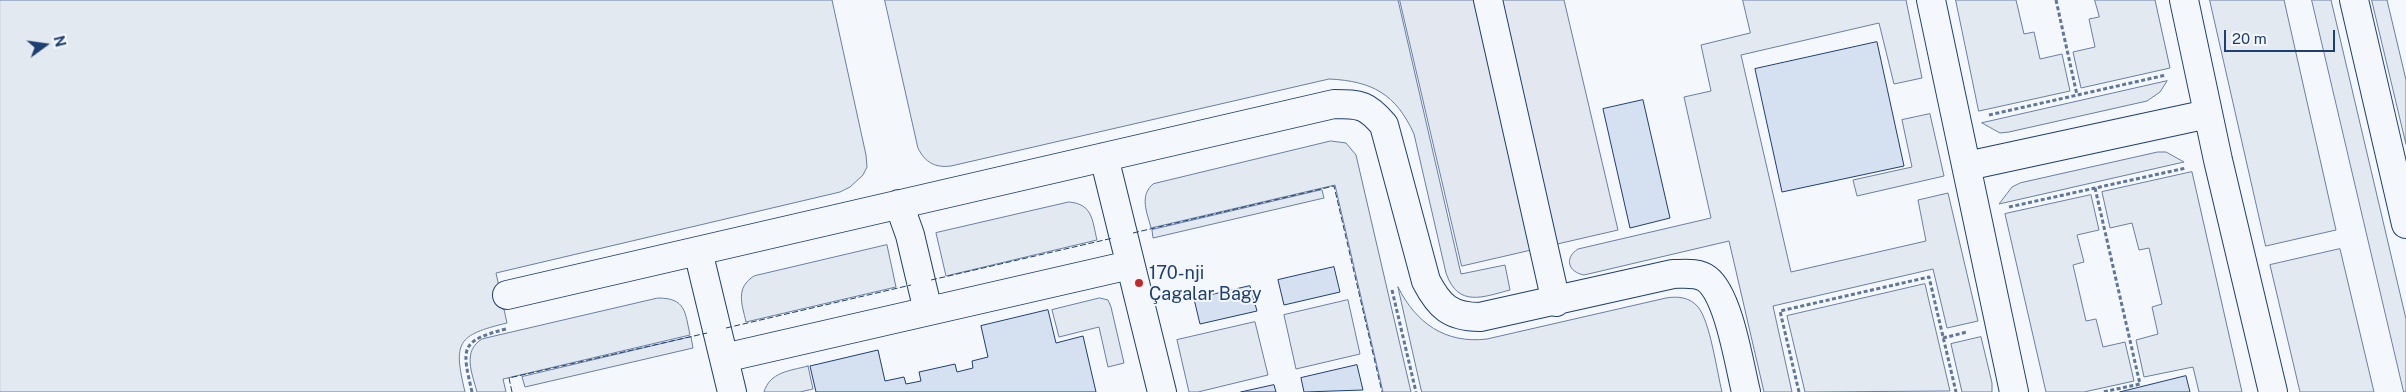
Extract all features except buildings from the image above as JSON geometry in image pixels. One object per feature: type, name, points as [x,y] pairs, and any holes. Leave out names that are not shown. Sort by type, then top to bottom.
[{"type":"street","points":[[1488,0],[1556,302]]},
{"type":"street","points":[[1931,0],[2014,392]]},
{"type":"street","points":[[2184,0],[2208,114],[2273,392]]},
{"type":"street","points":[[2354,0],[2406,224]]},
{"type":"street","points":[[507,295],[1334,104],[1353,104],[1371,109],[1384,125],[1426,281],[1435,298],[1450,312],[1463,317],[1480,317],[1556,302],[1673,274],[1690,273],[1706,278],[1719,292],[1726,311],[1746,392]]},
{"type":"street","points":[[1967,166],[2208,114]]},
{"type":"street","points":[[1104,157],[1162,392]]},
{"type":"street","points":[[899,204],[910,235],[928,311]]},
{"type":"street","points":[[698,251],[732,392]]},
{"type":"street","points":[[724,358],[1130,265]]},
{"type":"path","points":[[2056,0],[2077,95]]},
{"type":"path","points":[[1986,116],[2169,74]]},
{"type":"path","points":[[2008,208],[2188,167]]},
{"type":"path","points":[[2095,188],[2140,384],[2103,392]]},
{"type":"path","points":[[1798,392],[1780,311],[1929,277],[1956,392]]},
{"type":"path","points":[[1391,287],[1416,392]]},
{"type":"path","points":[[472,392],[465,361],[468,345],[481,335],[515,327]]},
{"type":"path","points":[[1943,338],[1972,331]]},
{"type":"shaded area","points":[[0,0],[832,0],[867,167],[863,175],[850,187],[840,192],[496,273],[507,323],[478,332],[463,343],[459,362],[465,392],[0,392]]},
{"type":"shaded area","points":[[885,0],[1398,0],[1461,274],[1505,265],[1510,290],[1481,297],[1472,297],[1464,296],[1451,284],[1446,273],[1414,134],[1407,120],[1391,100],[1381,92],[1358,83],[1329,79],[951,166],[940,166],[931,163],[918,148]]},
{"type":"shaded area","points":[[1400,0],[1564,0],[1618,230],[1462,266]]},
{"type":"shaded area","points":[[1743,0],[1906,0],[1922,78],[1894,84],[1879,23],[1741,55],[1791,272],[1926,241],[1918,200],[1948,193],[1978,321],[1947,328],[1933,269],[1773,306],[1792,392],[1764,392],[1729,241],[1584,275],[1571,268],[1571,256],[1578,249],[1711,218],[1684,97],[1711,91],[1701,45],[1750,33]]},
{"type":"shaded area","points":[[1956,0],[2016,0],[2024,34],[2034,32],[2040,59],[2062,54],[2070,91],[1979,111]]},
{"type":"shaded area","points":[[2095,0],[2155,0],[2170,68],[2081,88],[2073,52],[2095,47],[2089,19],[2099,17]]},
{"type":"shaded area","points":[[2210,0],[2284,0],[2336,230],[2266,246]]},
{"type":"shaded area","points":[[2312,0],[2331,0],[2406,319],[2406,392],[2404,392]]},
{"type":"shaded area","points":[[2372,0],[2387,0],[2406,80],[2406,144]]},
{"type":"shaded area","points":[[2167,81],[2160,92],[2147,101],[2009,132],[2000,133],[1982,123]]},
{"type":"shaded area","points":[[1930,114],[1944,176],[1857,196],[1853,180],[1912,167],[1902,120]]},
{"type":"shaded area","points":[[1331,141],[1346,143],[1356,155],[1411,392],[1383,392],[1335,185],[1151,228],[1145,199],[1153,184]]},
{"type":"shaded area","points":[[2158,152],[2166,152],[2184,162],[1999,204],[2012,187],[2020,183]]},
{"type":"shaded area","points":[[2192,172],[2242,392],[2199,392],[2193,367],[2144,377],[2136,340],[2158,334],[2152,307],[2162,304],[2149,248],[2139,250],[2132,223],[2110,228],[2102,192]]},
{"type":"shaded area","points":[[1322,190],[1324,198],[1153,238],[1152,230]]},
{"type":"shaded area","points":[[2091,195],[2099,230],[2077,235],[2084,262],[2073,265],[2086,321],[2096,319],[2103,347],[2125,342],[2134,381],[2084,392],[2046,392],[2005,214]]},
{"type":"shaded area","points":[[1069,202],[1083,206],[1090,214],[1097,240],[946,276],[936,233]]},
{"type":"shaded area","points":[[887,245],[896,287],[746,322],[741,297],[742,291],[748,281],[754,276]]},
{"type":"shaded area","points":[[2340,249],[2374,392],[2300,392],[2270,265]]},
{"type":"shaded area","points":[[1925,284],[1950,391],[1805,392],[1787,316]]},
{"type":"shaded area","points":[[1398,287],[1405,300],[1423,321],[1445,334],[1472,340],[1487,339],[1666,298],[1679,297],[1687,299],[1698,307],[1706,323],[1722,392],[1422,392]]},
{"type":"shaded area","points":[[658,298],[674,301],[683,308],[690,335],[503,379],[506,392],[477,392],[471,370],[470,356],[476,344],[482,339]]},
{"type":"shaded area","points":[[1100,298],[1108,300],[1111,307],[1124,363],[1108,367],[1099,327],[1059,337],[1052,310]]},
{"type":"shaded area","points":[[1348,300],[1360,354],[1296,369],[1284,315]]},
{"type":"shaded area","points":[[1255,322],[1268,375],[1198,392],[1189,392],[1177,340]]},
{"type":"shaded area","points":[[691,337],[693,348],[525,387],[522,377]]},
{"type":"shaded area","points":[[1981,337],[1992,383],[1992,392],[1962,392],[1951,344]]},
{"type":"shaded area","points":[[808,366],[813,389],[800,392],[764,392],[771,380],[781,373]]},
{"type":"fence","points":[[1133,233],[1334,186],[1382,392]]},
{"type":"fence","points":[[931,280],[1113,238]]},
{"type":"fence","points":[[726,328],[911,285]]},
{"type":"fence","points":[[512,392],[509,378],[707,333]]},
{"type":"place","name":"170-nji Çagalar Bagy","points":[[1139,283]]}]
